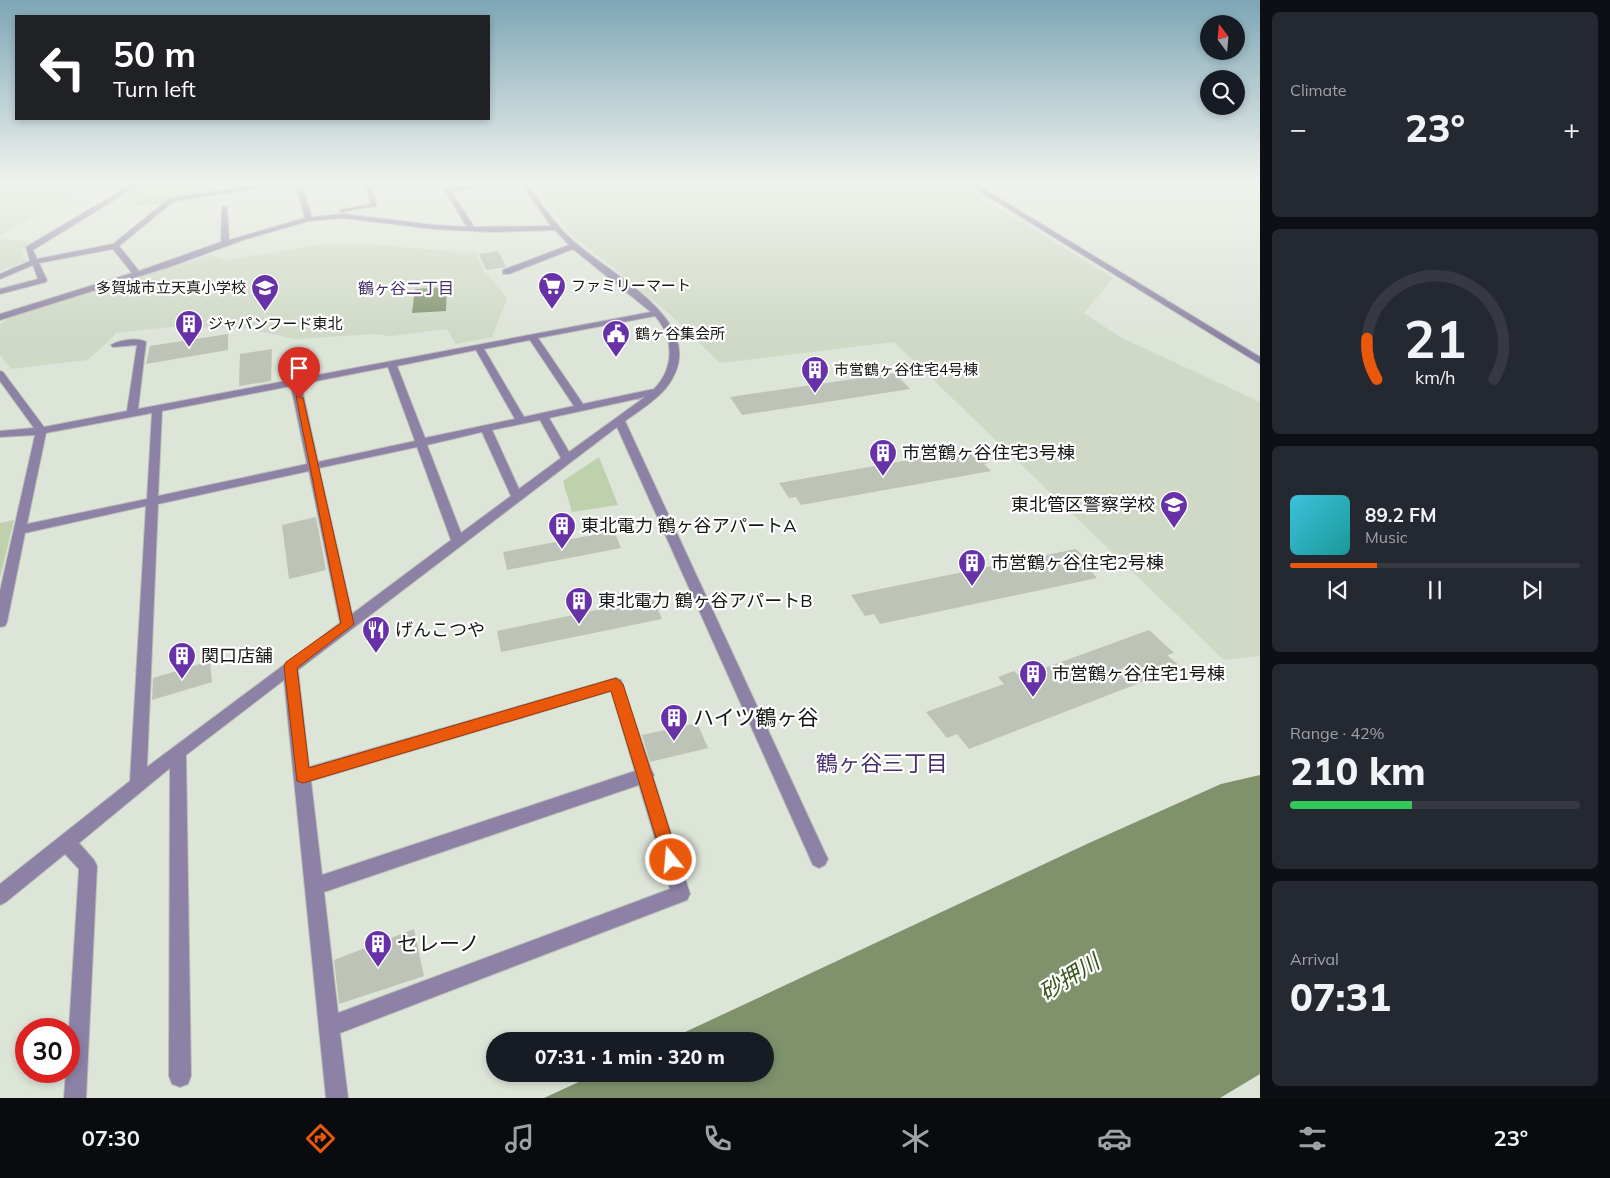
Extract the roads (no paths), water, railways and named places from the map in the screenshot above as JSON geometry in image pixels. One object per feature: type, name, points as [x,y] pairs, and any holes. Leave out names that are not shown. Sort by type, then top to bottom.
[{"type":"street","points":[[0,292],[43,280],[29,250],[55,234]]},
{"type":"street","points":[[0,277],[34,262],[115,246],[129,234]]},
{"type":"street","points":[[224,234],[224,243]]},
{"type":"street","points":[[0,317],[136,274],[252,234]]},
{"type":"street","points":[[0,896],[138,783],[290,666],[620,420],[655,392],[669,376],[676,353],[670,331],[657,313],[573,246],[561,234]]},
{"type":"street","points":[[1053,234],[1260,361]]},
{"type":"street","points":[[115,246],[136,274]]},
{"type":"street","points":[[506,272],[573,246]]},
{"type":"street","points":[[0,434],[41,431],[657,313]]},
{"type":"street","points":[[533,337],[580,408]]},
{"type":"street","points":[[116,345],[142,342],[132,413]]},
{"type":"street","points":[[478,348],[521,421]]},
{"type":"street","points":[[391,363],[458,542]]},
{"type":"street","points":[[0,374],[41,431],[0,622]]},
{"type":"street","points":[[295,381],[347,624]]},
{"type":"street","points":[[20,530],[655,392]]},
{"type":"street","points":[[138,783],[157,408]]},
{"type":"street","points":[[543,416],[567,459]]},
{"type":"street","points":[[620,420],[820,859]]},
{"type":"street","points":[[486,429],[517,497]]},
{"type":"street","points":[[290,666],[337,1098]]},
{"type":"street","points":[[303,776],[616,684],[646,775],[681,894],[328,1027]]},
{"type":"street","points":[[178,752],[180,1076]]},
{"type":"street","points":[[313,887],[646,775]]},
{"type":"street","points":[[66,842],[88,866],[75,1098]]},
{"type":"water","points":[[447,287],[446,311],[412,313],[415,289]]},
{"type":"water","name":"砂押川","points":[[1260,775],[1260,1074],[1220,1098],[544,1098],[579,1082],[774,1082],[774,1032],[685,1032],[1089,843],[1221,784]]},
{"type":"place","name":"ファミリーマート","points":[[552,310]]},
{"type":"place","name":"多賀城市立天真小学校","points":[[265,312]]},
{"type":"place","name":"ジャパンフード東北","points":[[189,348]]},
{"type":"place","name":"鶴ヶ谷集会所","points":[[616,358]]},
{"type":"place","name":"市営鶴ヶ谷住宅4号棟","points":[[815,394]]},
{"type":"place","name":"市営鶴ヶ谷住宅3号棟","points":[[883,477]]},
{"type":"place","name":"東北管区警察学校","points":[[1174,529]]},
{"type":"place","name":"東北電力 鶴ヶ谷アパートA","points":[[562,550]]},
{"type":"place","name":"市営鶴ヶ谷住宅2号棟","points":[[972,587]]},
{"type":"place","name":"東北電力 鶴ヶ谷アパートB","points":[[579,625]]},
{"type":"place","name":"げんこつや","points":[[376,654]]},
{"type":"place","name":"関口店舗","points":[[182,680]]},
{"type":"place","name":"市営鶴ヶ谷住宅1号棟","points":[[1033,698]]},
{"type":"place","name":"ハイツ鶴ヶ谷","points":[[674,742]]},
{"type":"place","name":"セレーノ","points":[[378,968]]},
{"type":"district","name":"鶴ヶ谷二丁目","points":[[406,288]]},
{"type":"district","name":"鶴ヶ谷三丁目","points":[[882,763]]}]
